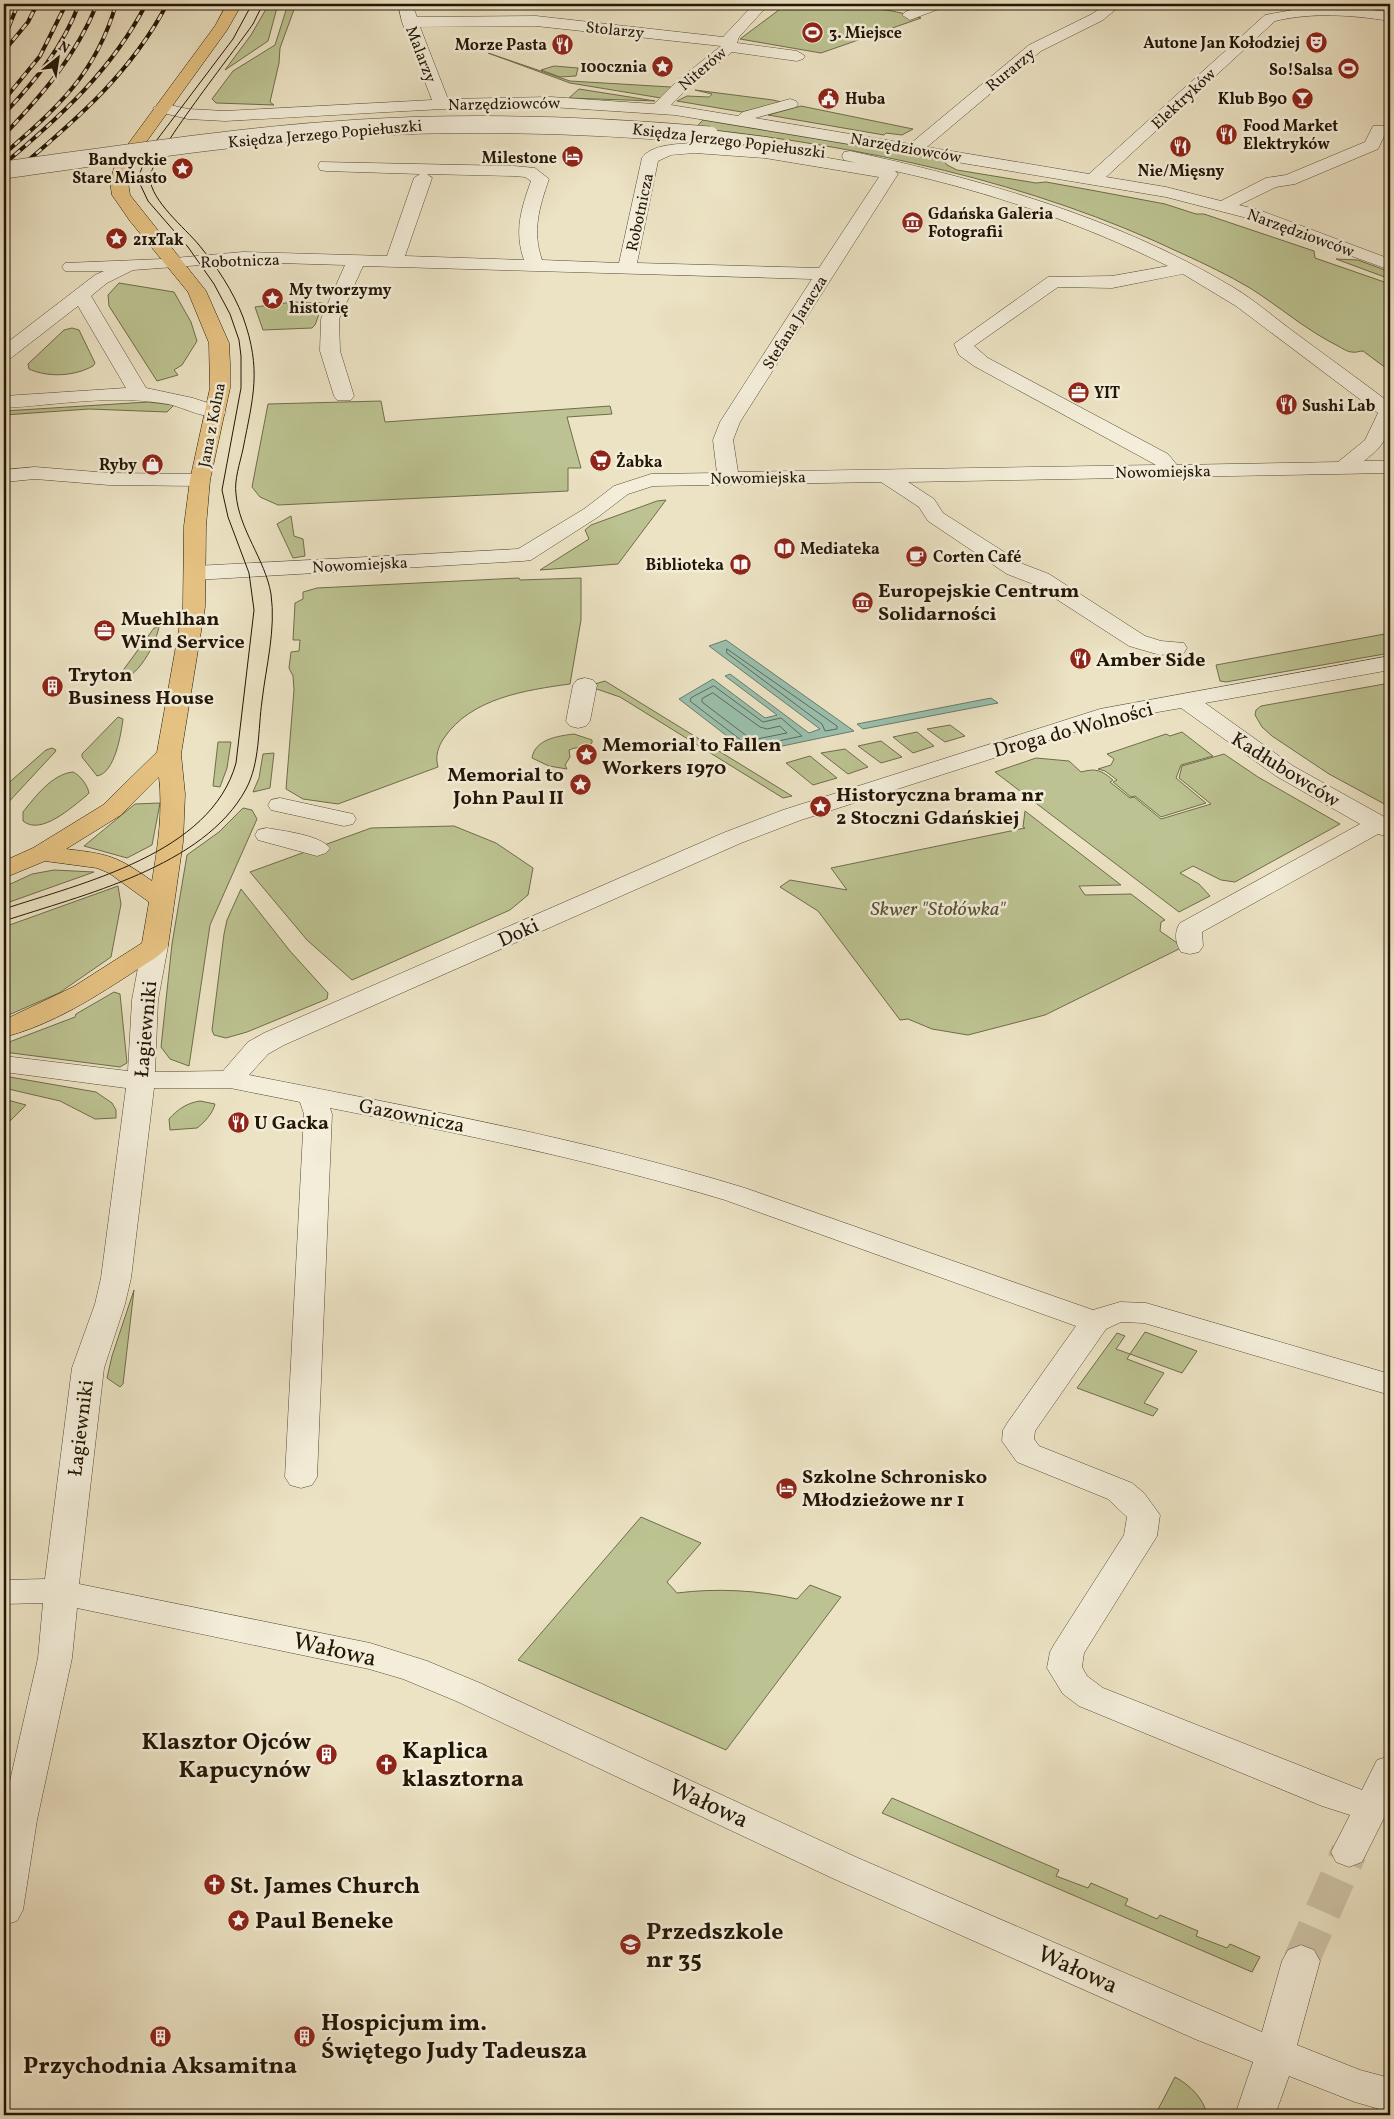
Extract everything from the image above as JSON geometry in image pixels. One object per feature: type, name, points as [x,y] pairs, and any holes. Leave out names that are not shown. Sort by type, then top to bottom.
[{"type":"main road","name":"Jana z Kolna","points":[[155,946],[171,842],[174,794],[169,754],[194,607],[195,526],[200,480],[220,388],[219,343],[197,291],[176,263],[136,217],[121,196],[119,188],[122,168],[126,158],[222,27],[234,4]]},
{"type":"main road","points":[[4,870],[42,853],[112,810],[169,754]]},
{"type":"main road","points":[[42,853],[103,861],[118,868],[161,899]]},
{"type":"main road","points":[[4,1029],[38,1017],[82,994],[155,946]]},
{"type":"street","name":"Malarzy","points":[[405,4],[410,22],[442,104]]},
{"type":"street","name":"Niterów","points":[[659,108],[683,84],[729,44],[731,36],[762,4]]},
{"type":"street","points":[[910,15],[939,4]]},
{"type":"street","name":"Rurarzy","points":[[915,149],[1036,47],[1065,31],[1107,12],[1115,4]]},
{"type":"street","name":"Elektryków","points":[[1094,179],[1270,18],[1291,13],[1350,10],[1390,16]]},
{"type":"street","name":"Stolarzy","points":[[410,22],[536,21],[729,44],[797,56]]},
{"type":"street","name":"Narzędziowców","points":[[172,93],[187,101],[207,106],[289,112]]},
{"type":"street","name":"Narzędziowców","points":[[161,108],[208,115],[442,104],[551,102],[659,108],[1094,179],[1224,206],[1262,217],[1390,265]]},
{"type":"street","points":[[741,120],[749,115],[790,104]]},
{"type":"street","name":"Księdza Jerzego Popiełuszki","points":[[4,170],[239,139],[408,125],[570,125],[710,135],[840,154],[959,181],[1014,197],[1088,223],[1186,268],[1248,306],[1389,412]]},
{"type":"street","points":[[1224,206],[1272,182],[1289,180],[1372,145],[1379,130]]},
{"type":"street","name":"Robotnicza","points":[[627,268],[650,158],[655,154],[688,148],[709,148],[793,158],[889,174]]},
{"type":"street","points":[[326,166],[522,171],[534,174],[540,179],[525,234],[535,265]]},
{"type":"street","name":"Stefana Jaracza","points":[[728,478],[723,440],[730,422],[889,174]]},
{"type":"street","points":[[394,261],[423,178]]},
{"type":"street","name":"Robotnicza","points":[[71,267],[176,263],[244,257],[825,274]]},
{"type":"street","points":[[344,396],[330,351],[330,319],[357,260]]},
{"type":"street","points":[[4,354],[101,279],[133,265]]},
{"type":"street","points":[[1171,471],[1161,458],[981,362],[966,351],[964,344],[1054,281],[1112,282],[1186,268]]},
{"type":"street","points":[[81,295],[139,393]]},
{"type":"street","points":[[4,402],[139,393],[186,402],[216,412]]},
{"type":"street","points":[[1343,468],[1374,443],[1389,412]]},
{"type":"street","name":"Nowomiejska","points":[[195,573],[522,555],[591,513],[621,490],[651,480],[1390,467]]},
{"type":"street","points":[[9,475],[35,473],[127,480],[200,480]]},
{"type":"street","points":[[884,476],[927,503],[935,517],[1015,569],[1041,579],[1137,640],[1160,648],[1176,648]]},
{"type":"street","name":"Droga do Wolności","points":[[820,806],[1086,720],[1132,709],[1390,663]]},
{"type":"street","points":[[578,721],[585,685]]},
{"type":"street","name":"Kadłubowców","points":[[1186,700],[1274,765],[1384,827]]},
{"type":"street","points":[[280,805],[344,819]]},
{"type":"street","name":"Doki","points":[[230,1080],[258,1048],[274,1039],[732,838],[820,806]]},
{"type":"street","points":[[1190,946],[1189,929],[1384,827]]},
{"type":"street","points":[[267,835],[293,840],[317,848]]},
{"type":"street","name":"Łagiewniki","points":[[4,1910],[19,1820],[55,1658],[85,1383],[92,1354],[114,1291],[141,1080],[145,1000],[155,946]]},
{"type":"street","name":"Gazownicza","points":[[4,1064],[103,1078],[230,1080],[508,1134],[679,1177],[735,1194],[1095,1322]]},
{"type":"street","points":[[301,1478],[318,1114],[311,1095]]},
{"type":"street","points":[[1370,1807],[1335,1796],[1092,1697],[1075,1685],[1064,1668],[1067,1652],[1140,1536],[1144,1516],[1132,1501],[1120,1492],[1028,1454],[1018,1441],[1019,1430],[1095,1322],[1110,1312],[1129,1310],[1146,1313],[1390,1385]]},
{"type":"street","name":"Wałowa","points":[[4,1592],[61,1593],[370,1656],[415,1670],[648,1774],[845,1868],[1274,2054],[1355,2086],[1390,2095]]},
{"type":"street","points":[[1349,1852],[1390,1770]]},
{"type":"street","points":[[1255,2115],[1266,2088],[1301,1961]]},
{"type":"green space","points":[[269,4],[278,4],[268,41],[225,70],[251,35]]},
{"type":"green space","points":[[288,4],[296,4],[280,48],[279,63],[270,102],[274,105],[216,103],[212,99],[233,71],[275,45]]},
{"type":"green space","name":"3. Miejsce","points":[[787,4],[871,8],[921,18],[821,53],[740,39]]},
{"type":"green space","points":[[488,53],[570,81],[671,87],[661,98],[570,83]]},
{"type":"green space","points":[[554,66],[578,68],[576,76],[560,77],[541,70]]},
{"type":"green space","points":[[579,89],[655,101],[569,98]]},
{"type":"green space","points":[[695,90],[785,103],[742,112],[677,101],[687,96],[709,97],[712,94]]},
{"type":"green space","points":[[801,106],[913,129],[902,135],[886,133],[884,135],[768,115]]},
{"type":"green space","points":[[703,120],[943,160],[947,165],[957,170],[1036,183],[1046,182],[1165,204],[1196,214],[1204,214],[1314,251],[1315,258],[1390,284],[1390,371],[1363,351],[1348,351],[1326,340],[1250,288],[1216,270],[1125,228],[1066,206],[944,170],[820,145],[695,128]]},
{"type":"green space","points":[[1336,259],[1358,260],[1390,272],[1390,279]]},
{"type":"green space","points":[[119,283],[174,292],[191,322],[197,341],[182,365],[174,370],[178,375],[157,381],[109,306],[108,295]]},
{"type":"green space","points":[[293,302],[323,303],[315,325],[312,328],[263,330],[255,307]]},
{"type":"green space","points":[[72,328],[79,330],[95,363],[93,366],[78,372],[62,375],[45,374],[29,369],[28,364],[64,330]]},
{"type":"green space","points":[[381,401],[385,422],[610,406],[612,414],[567,417],[581,468],[568,468],[568,491],[278,505],[260,497],[252,487],[268,404]]},
{"type":"green space","points":[[148,402],[174,405],[167,412],[89,409],[4,415],[4,411]]},
{"type":"green space","points":[[666,500],[618,564],[540,570],[589,539],[585,530],[591,525],[657,501]]},
{"type":"green space","points":[[291,516],[294,536],[303,539],[305,556],[293,558],[277,524]]},
{"type":"green space","points":[[519,578],[520,580],[581,578],[581,620],[570,684],[518,693],[484,705],[455,724],[444,738],[438,752],[438,767],[338,804],[303,799],[286,789],[294,690],[293,676],[289,668],[291,652],[299,651],[300,640],[293,640],[295,603],[303,599],[303,592],[317,588]]},
{"type":"green space","points":[[159,627],[150,651],[138,668],[124,679],[116,680],[154,628]]},
{"type":"green space","points":[[1390,633],[1390,653],[1226,682],[1220,681],[1216,665]]},
{"type":"green space","points":[[605,681],[792,796],[783,798],[620,697],[588,686]]},
{"type":"green space","points":[[1390,683],[1390,807],[1329,774],[1272,736],[1262,727],[1255,715],[1256,710],[1261,706]]},
{"type":"green space","points":[[118,717],[123,719],[121,734],[113,761],[103,773],[97,776],[82,757],[82,754]]},
{"type":"green space","points":[[950,725],[965,736],[945,742],[927,729]]},
{"type":"green space","points":[[917,732],[934,746],[913,753],[893,737]]},
{"type":"green space","points":[[1182,732],[1213,756],[1181,765],[1176,778],[1206,803],[1161,817],[1135,796],[1131,797],[1113,782],[1117,780],[1105,771],[1098,769],[1111,765],[1114,759],[1107,754],[1166,734],[1170,736]]},
{"type":"green space","points":[[574,734],[592,740],[592,743],[569,750],[570,757],[565,765],[567,769],[549,766],[532,758],[534,752],[542,743],[554,737]]},
{"type":"green space","points":[[881,741],[902,757],[881,763],[858,746]]},
{"type":"green space","points":[[218,742],[231,742],[227,768],[220,787],[213,786]]},
{"type":"green space","points":[[52,748],[56,750],[55,752],[4,807],[4,787],[46,750]]},
{"type":"green space","points":[[845,749],[868,767],[848,774],[821,753]]},
{"type":"green space","points":[[274,753],[270,788],[253,792],[259,778],[263,754]]},
{"type":"green space","points":[[1224,754],[1258,777],[1340,824],[1235,882],[1221,880],[1193,866],[1180,873],[1199,884],[1210,896],[1179,912],[995,772],[1036,758],[1069,761],[1081,772],[1095,770],[1105,774],[1113,780],[1110,782],[1130,798],[1134,797],[1161,819],[1211,804],[1179,778],[1182,766]]},
{"type":"green space","points":[[810,756],[837,778],[813,785],[786,763]]},
{"type":"green space","points":[[73,772],[81,778],[87,787],[89,793],[86,796],[65,813],[47,823],[30,825],[23,821],[23,812],[45,787],[58,777]]},
{"type":"green space","points":[[160,803],[152,845],[127,858],[84,846],[135,804]]},
{"type":"green space","points":[[243,808],[252,810],[257,819],[210,925],[189,1066],[170,1059],[161,1047],[172,944],[187,855],[219,832]]},
{"type":"green space","name":"Skwer \"Stołówka\"","points":[[1025,811],[1121,885],[1079,886],[1085,895],[1131,894],[1165,920],[1161,922],[1160,931],[1183,947],[1045,1015],[968,1035],[932,1029],[908,1019],[900,1020],[818,911],[780,887],[790,880],[847,890],[831,868],[1025,828],[1023,827]]},
{"type":"green space","points":[[454,826],[496,843],[533,868],[528,895],[510,910],[352,980],[307,940],[250,872],[371,828]]},
{"type":"green space","points":[[54,870],[94,872],[4,904],[4,887],[32,874]]},
{"type":"green space","points":[[118,886],[121,904],[111,957],[59,993],[4,1017],[4,927]]},
{"type":"green space","points":[[241,889],[290,951],[328,993],[327,999],[247,1032],[226,1038],[214,1035],[212,1030],[224,934],[227,920]]},
{"type":"green space","points":[[114,992],[120,994],[127,1063],[120,1067],[4,1052],[4,1044],[75,1017],[76,1014]]},
{"type":"green space","points":[[4,1076],[96,1092],[112,1103],[116,1110],[116,1118],[95,1119],[60,1101],[4,1088]]},
{"type":"green space","points":[[4,1099],[26,1105],[5,1126],[4,1126]]},
{"type":"green space","points":[[200,1101],[215,1104],[211,1114],[203,1123],[197,1128],[170,1130],[169,1119],[172,1115],[187,1105]]},
{"type":"green space","points":[[134,1290],[123,1384],[120,1387],[107,1378],[112,1356]]},
{"type":"green space","points":[[1145,1332],[1197,1351],[1182,1373],[1130,1354]]},
{"type":"green space","points":[[1117,1333],[1125,1336],[1116,1349],[1130,1354],[1127,1359],[1164,1373],[1144,1403],[1158,1409],[1153,1416],[1077,1388]]},
{"type":"green space","points":[[641,1517],[701,1543],[667,1582],[677,1593],[737,1591],[797,1599],[810,1585],[841,1597],[726,1750],[518,1660]]},
{"type":"green space","points":[[892,1798],[1059,1870],[1056,1876],[1088,1888],[1091,1883],[1128,1899],[1125,1905],[1157,1919],[1160,1915],[1198,1931],[1196,1936],[1227,1948],[1230,1944],[1260,1957],[1252,1972],[882,1813]]},
{"type":"green space","points":[[1175,2077],[1196,2093],[1203,2103],[1207,2115],[1155,2115]]},
{"type":"water","points":[[726,640],[854,731],[749,753],[679,699],[713,679],[765,718],[777,715],[725,676],[730,674],[809,733],[820,729],[709,646]]},
{"type":"water","points":[[991,698],[998,703],[863,729],[857,724]]},
{"type":"tunnel","points":[[1301,1961],[1349,1852]]},
{"type":"tram line","points":[[4,909],[105,875],[140,860],[172,842],[200,821],[222,794],[236,763],[254,610],[249,573],[228,517],[222,490],[241,388],[239,340],[230,314],[214,284],[188,247],[148,201],[140,184],[139,176],[147,153],[233,39],[252,4]]},
{"type":"tram line","points":[[4,921],[104,888],[172,858],[201,839],[227,816],[251,779],[258,746],[272,621],[271,594],[268,581],[242,520],[236,494],[237,477],[254,383],[252,353],[243,317],[229,289],[199,245],[162,205],[156,196],[150,178],[154,166],[178,127],[253,24],[263,4]]},
{"type":"railway","points":[[4,39],[18,4]]},
{"type":"railway","points":[[4,51],[28,22],[37,4]]},
{"type":"railway","points":[[4,100],[40,56],[66,4]]},
{"type":"railway","points":[[4,114],[47,63],[65,35],[79,4]]},
{"type":"railway","points":[[4,135],[57,74],[79,41],[97,4]]},
{"type":"railway","points":[[4,154],[57,105],[86,70],[98,51],[116,4]]},
{"type":"railway","points":[[4,164],[65,110],[101,71],[132,28],[146,4]]},
{"type":"railway","points":[[4,181],[73,121],[115,79],[134,56],[167,4]]},
{"type":"place","name":"3. Miejsce","points":[[813,32]]},
{"type":"place","name":"Autone Jan Kołodziej","points":[[1316,42]]},
{"type":"place","name":"Morze Pasta","points":[[563,44]]},
{"type":"place","name":"100cznia","points":[[663,66]]},
{"type":"place","name":"So!Salsa","points":[[1349,69]]},
{"type":"place","name":"Huba","points":[[829,98]]},
{"type":"place","name":"Klub B90","points":[[1303,98]]},
{"type":"place","name":"Food Market Elektryków","points":[[1227,134]]},
{"type":"place","name":"Nie/Mięsny","points":[[1181,146]]},
{"type":"place","name":"Milestone","points":[[573,157]]},
{"type":"place","name":"Bandyckie Stare Miasto","points":[[183,168]]},
{"type":"place","name":"Gdańska Galeria Fotografii","points":[[912,222]]},
{"type":"place","name":"21xTak","points":[[117,239]]},
{"type":"place","name":"My tworzymy historię","points":[[273,298]]},
{"type":"place","name":"YIT","points":[[1078,392]]},
{"type":"place","name":"Sushi Lab","points":[[1286,405]]},
{"type":"place","name":"Żabka","points":[[600,461]]},
{"type":"place","name":"Ryby","points":[[153,464]]},
{"type":"place","name":"Mediateka","points":[[784,548]]},
{"type":"place","name":"Corten Café","points":[[917,556]]},
{"type":"place","name":"Biblioteka","points":[[740,564]]},
{"type":"place","name":"Europejskie Centrum Solidarności","points":[[862,602]]},
{"type":"place","name":"Muehlhan Wind Service","points":[[105,630]]},
{"type":"place","name":"Amber Side","points":[[1080,659]]},
{"type":"place","name":"Tryton Business House","points":[[52,686]]},
{"type":"place","name":"Memorial to Fallen Workers 1970","points":[[586,755]]},
{"type":"place","name":"Memorial to John Paul II","points":[[580,785]]},
{"type":"place","name":"Historyczna brama nr 2 Stoczni Gdańskiej","points":[[820,806]]},
{"type":"place","name":"U Gacka","points":[[238,1122]]},
{"type":"place","name":"Szkolne Schronisko Młodzieżowe nr 1","points":[[786,1488]]},
{"type":"place","name":"Klasztor Ojców Kapucynów","points":[[327,1755]]},
{"type":"place","name":"Kaplica klasztorna","points":[[386,1764]]},
{"type":"place","name":"St. James Church","points":[[214,1885]]},
{"type":"place","name":"Paul Beneke","points":[[239,1920]]},
{"type":"place","name":"Przedszkole nr 35","points":[[630,1945]]},
{"type":"place","name":"Przychodnia Aksamitna","points":[[160,2036]]},
{"type":"place","name":"Hospicjum im. Świętego Judy Tadeusza","points":[[305,2036]]}]
